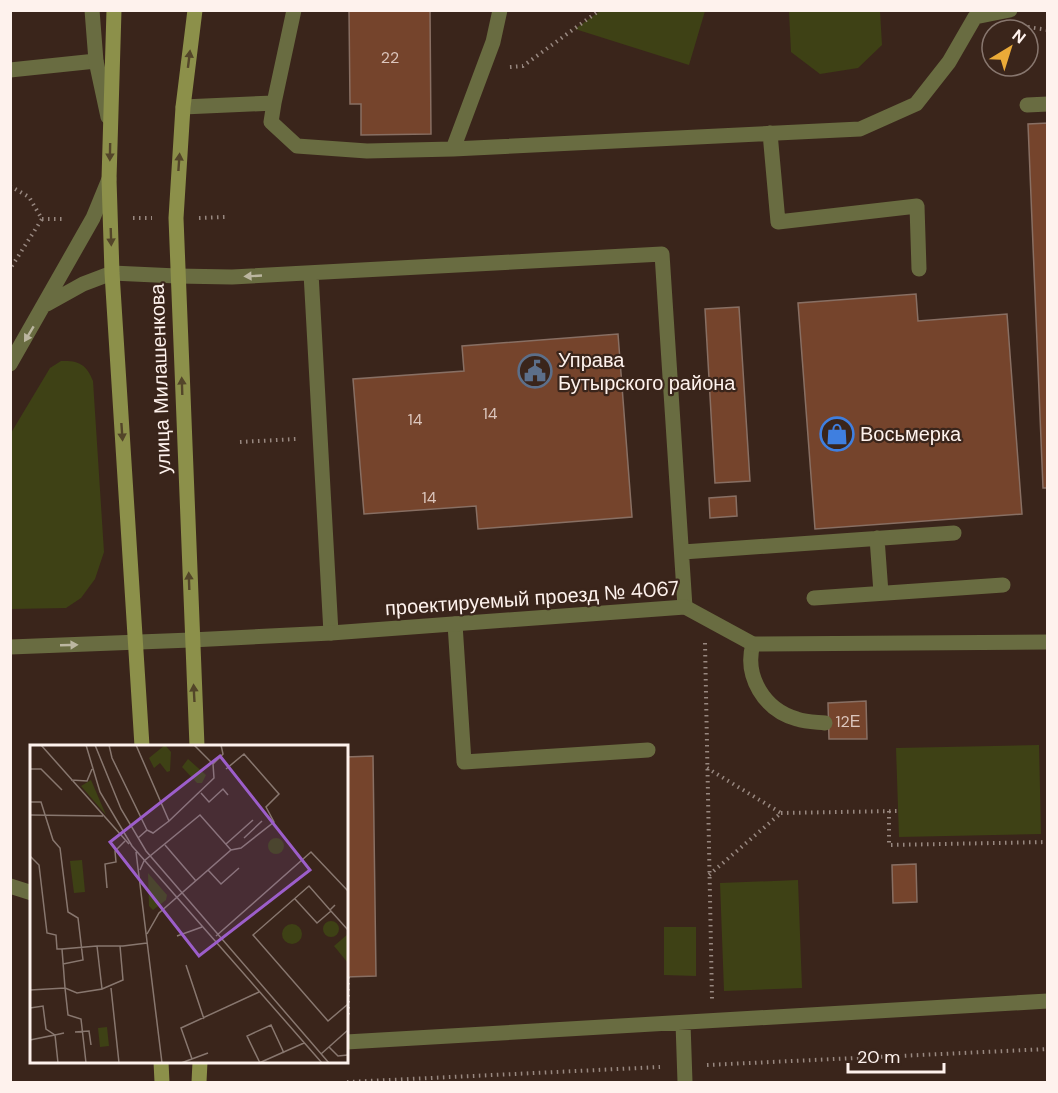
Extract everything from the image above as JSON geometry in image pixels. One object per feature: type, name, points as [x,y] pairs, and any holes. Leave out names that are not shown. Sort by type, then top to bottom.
[{"type":"main road","name":"улица Милашенкова","points":[[114,10],[109,179],[112,273],[142,745]]},
{"type":"main road","name":"улица Милашенкова","points":[[195,10],[183,106],[176,218],[196,745]]},
{"type":"main road","points":[[161,1063],[162,1083]]},
{"type":"main road","points":[[199,1083],[200,1063]]},
{"type":"street","points":[[92,10],[96,61],[110,126]]},
{"type":"street","points":[[294,10],[271,122],[297,146],[367,151],[453,149],[860,129],[916,104],[949,62],[972,14],[1010,10]]},
{"type":"street","points":[[453,149],[493,42],[500,10]]},
{"type":"street","points":[[10,70],[96,61]]},
{"type":"street","points":[[183,106],[274,103]]},
{"type":"street","points":[[1027,105],[1047,104]]},
{"type":"street","points":[[770,133],[777,222],[917,206],[919,269]]},
{"type":"street","points":[[10,364],[47,304],[93,218],[109,179]]},
{"type":"street","points":[[47,304],[83,284],[112,273],[232,277],[663,254],[685,607]]},
{"type":"street","points":[[311,273],[332,633]]},
{"type":"street","points":[[683,552],[954,533]]},
{"type":"street","points":[[877,538],[881,593]]},
{"type":"street","points":[[814,598],[1003,585]]},
{"type":"street","name":"проектируемый проезд № 4067","points":[[10,647],[332,633],[685,607],[753,644],[1047,642]]},
{"type":"street","points":[[455,624],[464,762],[648,750]]},
{"type":"street","points":[[753,644],[749,659],[752,679],[771,706],[796,719],[825,723]]},
{"type":"street","points":[[10,886],[30,892]]},
{"type":"street","points":[[348,1042],[1047,1001]]},
{"type":"street","points":[[683,1023],[685,1083]]},
{"type":"path","points":[[482,70],[523,66],[600,10]]},
{"type":"path","points":[[10,186],[28,197],[42,219],[10,269]]},
{"type":"path","points":[[240,442],[321,438]]},
{"type":"path","points":[[705,663],[713,1020]]},
{"type":"path","points":[[707,768],[781,813],[898,811]]},
{"type":"path","points":[[889,811],[889,845],[1047,842]]},
{"type":"path","points":[[709,876],[781,813]]},
{"type":"path","points":[[348,977],[348,1042]]},
{"type":"green space","points":[[600,11],[705,11],[689,65],[575,29]]},
{"type":"green space","points":[[789,11],[880,11],[882,45],[858,68],[820,74],[791,52]]},
{"type":"green space","points":[[61,361],[73,361],[82,365],[93,381],[104,552],[95,579],[81,598],[66,608],[11,609],[11,433],[50,368]]},
{"type":"green space","points":[[1039,745],[1041,834],[899,837],[896,748]]},
{"type":"green space","points":[[798,880],[802,988],[724,991],[720,883]]},
{"type":"green space","points":[[664,927],[696,927],[696,976],[664,975]]},
{"type":"building","points":[[349,10],[430,10],[431,134],[361,135],[361,104],[350,104]]},
{"type":"building","points":[[1048,123],[1048,488],[1043,488],[1028,124]]},
{"type":"building","points":[[916,294],[918,321],[1007,314],[1022,514],[815,529],[798,303]]},
{"type":"building","points":[[739,307],[750,481],[715,483],[705,309]]},
{"type":"building","points":[[618,334],[632,517],[478,529],[476,506],[364,514],[353,379],[464,371],[462,346]]},
{"type":"building","points":[[736,496],[737,516],[710,518],[709,498]]},
{"type":"building","points":[[866,701],[867,739],[829,739],[828,703]]},
{"type":"building","points":[[373,756],[376,976],[348,977],[348,757]]},
{"type":"building","points":[[916,864],[917,902],[893,903],[892,865]]},
{"type":"place","name":"Управа Бутырского района","points":[[535,371]]},
{"type":"place","name":"Восьмерка","points":[[837,434]]}]
